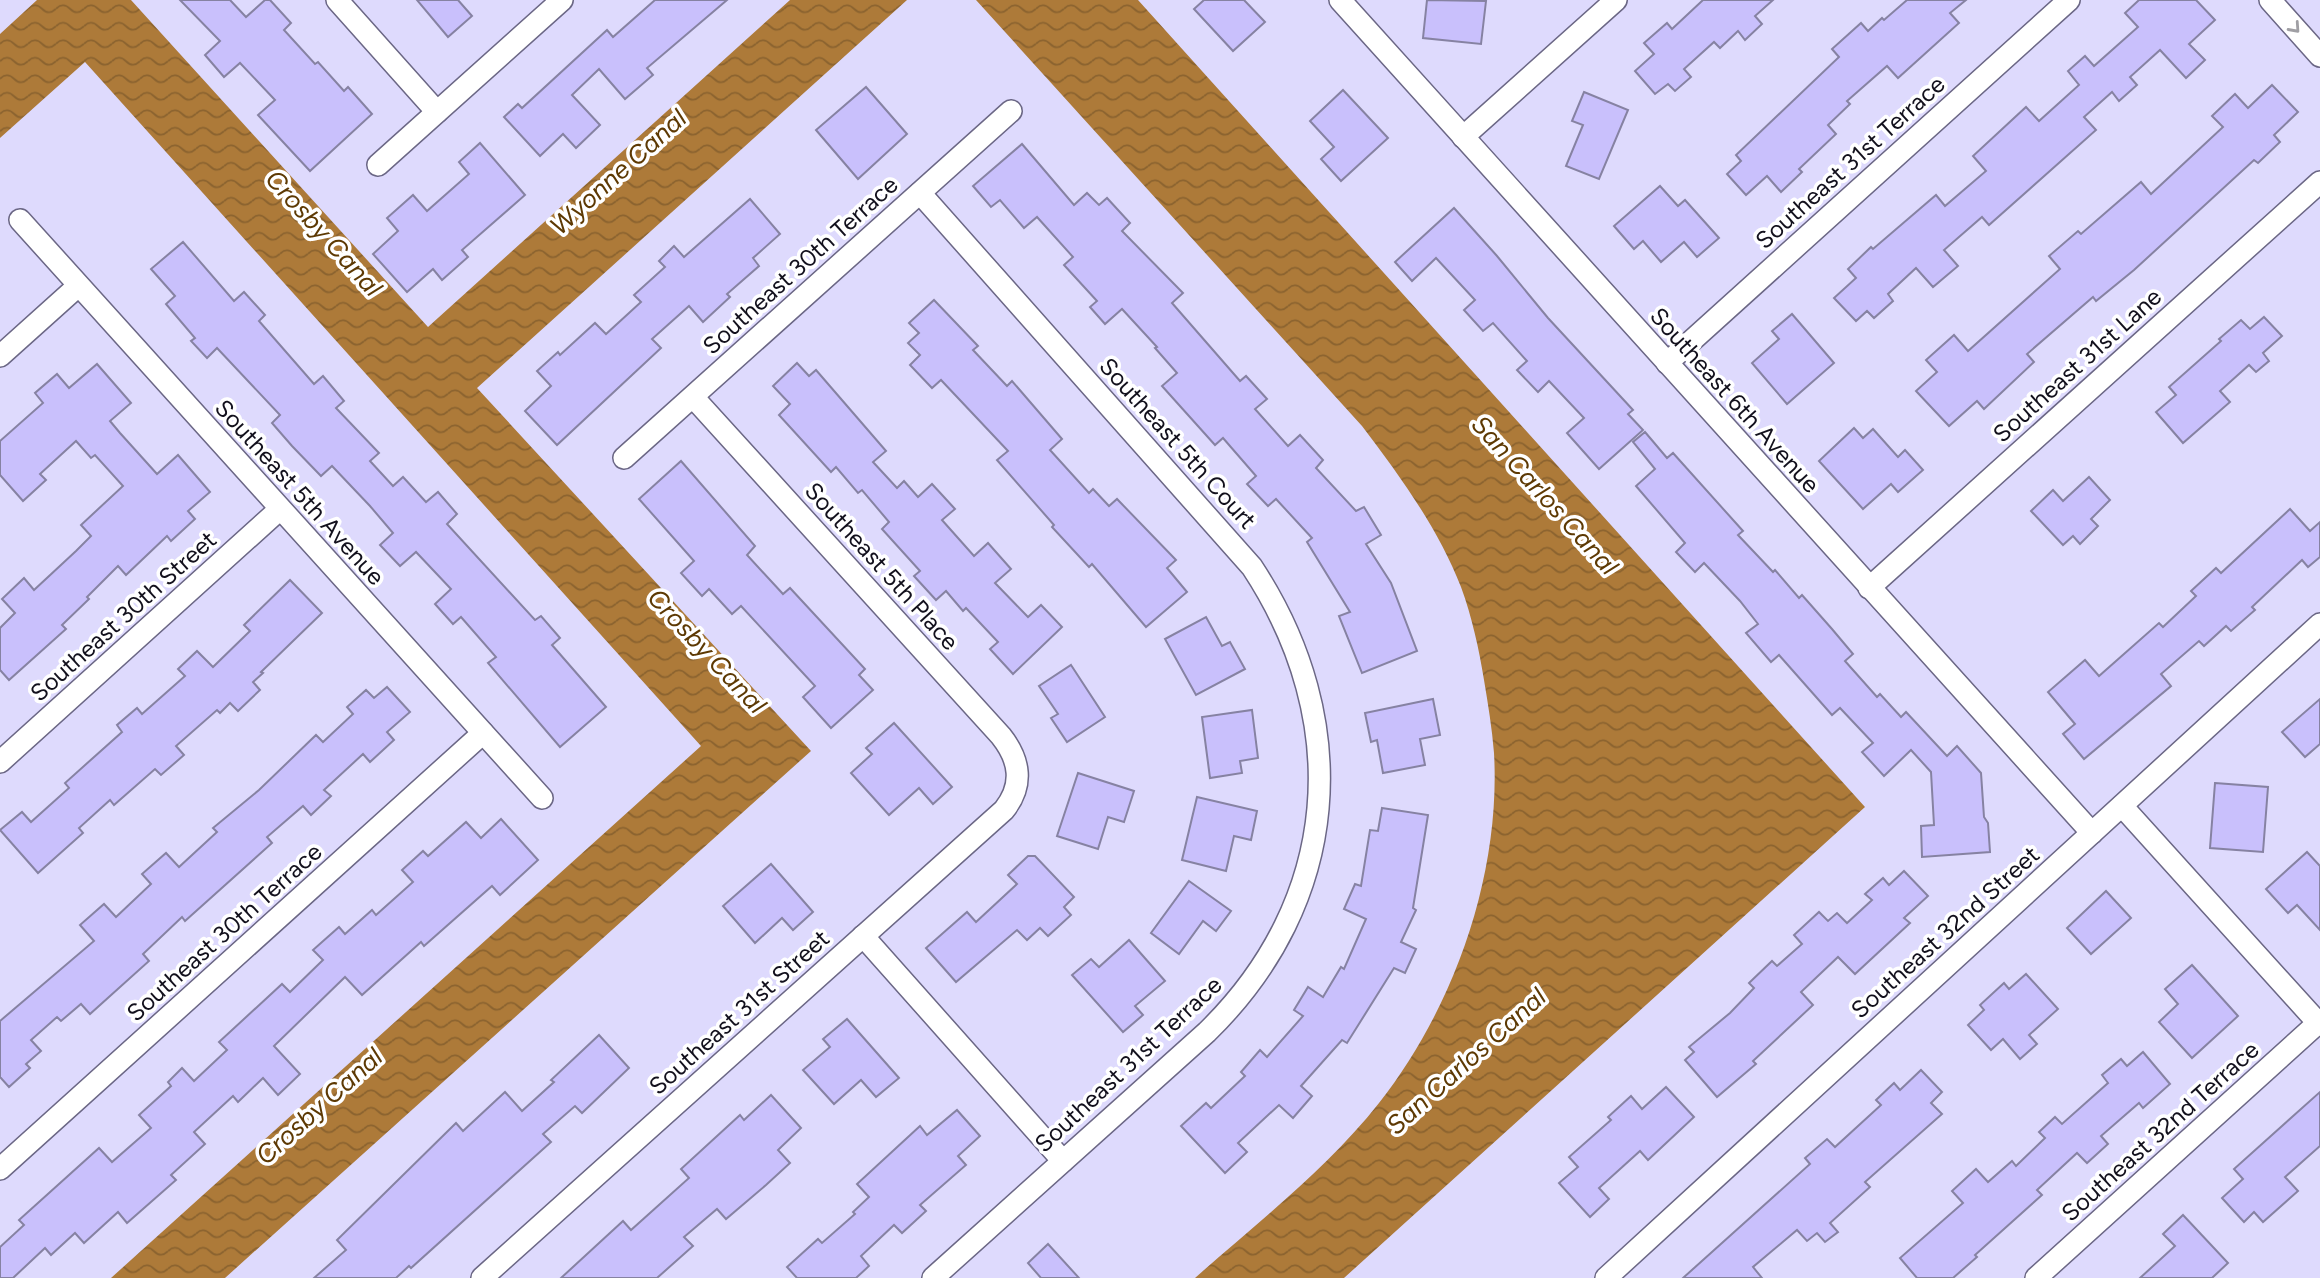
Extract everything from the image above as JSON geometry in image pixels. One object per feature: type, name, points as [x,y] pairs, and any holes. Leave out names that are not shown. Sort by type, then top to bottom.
[{"type":"street","points":[[337,0],[437,112]]},
{"type":"street","points":[[378,165],[562,0]]},
{"type":"street","name":"Southeast 6th Avenue","points":[[1340,0],[2092,833]]},
{"type":"street","points":[[1463,137],[1616,0]]},
{"type":"street","name":"Southeast 31st Terrace","points":[[1667,363],[2069,0]]},
{"type":"street","points":[[2270,0],[2320,56]]},
{"type":"street","name":"Southeast 30th Terrace","points":[[624,458],[1011,110]]},
{"type":"street","name":"Southeast 31st Lane","points":[[1869,588],[2320,182]]},
{"type":"street","name":"Southeast 5th Court","points":[[920,192],[1252,567],[1279,612],[1300,660],[1314,712],[1320,771]]},
{"type":"street","name":"Southeast 5th Avenue","points":[[20,220],[541,798]]},
{"type":"street","points":[[0,356],[78,286]]},
{"type":"street","name":"Southeast 5th Place","points":[[693,397],[1001,736],[1013,755],[1019,778]]},
{"type":"street","name":"Southeast 30th Street","points":[[0,762],[280,509]]},
{"type":"street","name":"Southeast 32nd Street","points":[[1606,1278],[2320,624]]},
{"type":"street","name":"Southeast 30th Terrace","points":[[0,1169],[483,733]]},
{"type":"street","name":"Southeast 31st Terrace","points":[[933,1278],[1225,1015],[1269,956],[1292,911],[1308,864],[1318,815],[1320,771]]},
{"type":"street","name":"Southeast 31st Street","points":[[482,1278],[1004,810],[1013,796],[1019,778]]},
{"type":"street","points":[[2122,806],[2319,1024]]},
{"type":"street","points":[[863,936],[1063,1161]]},
{"type":"street","name":"Southeast 32nd Terrace","points":[[2036,1278],[2319,1024]]},
{"type":"water","points":[[37,0],[131,0],[428,327],[790,0],[907,0],[477,388],[811,751],[225,1278],[111,1278],[701,746],[85,62],[0,138],[0,34]]},
{"type":"water","name":"San Carlos Canal","points":[[976,0],[1138,0],[1865,807],[1344,1278],[1195,1278],[1291,1194],[1359,1127],[1406,1066],[1450,983],[1480,892],[1490,846],[1494,799],[1491,725],[1469,610],[1452,565],[1430,523],[1362,426]]},
{"type":"building","points":[[180,0],[230,0],[246,17],[265,0],[270,0],[291,23],[284,30],[315,64],[318,62],[344,91],[348,87],[372,114],[310,171],[258,115],[275,100],[240,63],[224,77],[205,55],[220,41]]},
{"type":"building","points":[[417,0],[458,0],[472,16],[448,37]]},
{"type":"building","points":[[655,0],[727,0],[647,68],[653,75],[625,99],[599,69],[572,95],[600,125],[576,148],[563,134],[540,156],[504,117],[518,104],[522,108],[607,30],[613,37]]},
{"type":"building","points":[[1204,0],[1244,0],[1265,22],[1233,51],[1194,9]]},
{"type":"building","points":[[1427,0],[1486,1],[1481,44],[1423,38]]},
{"type":"building","points":[[1703,0],[1773,0],[1755,16],[1762,24],[1745,40],[1738,31],[1720,48],[1714,42],[1684,69],[1691,77],[1675,91],[1668,84],[1655,94],[1635,71],[1654,54],[1644,43],[1667,23],[1672,29]]},
{"type":"building","points":[[1907,0],[1966,0],[1950,13],[1959,23],[1898,78],[1887,66],[1847,101],[1850,104],[1828,125],[1836,134],[1799,169],[1802,172],[1781,192],[1767,176],[1746,195],[1727,174],[1741,161],[1736,155],[1839,57],[1832,49],[1861,23],[1868,31]]},
{"type":"building","points":[[2139,0],[2196,0],[2215,20],[2189,44],[2205,60],[2186,78],[2160,50],[2130,77],[2137,85],[2119,101],[2112,92],[2084,117],[2096,130],[1989,225],[1982,217],[1944,250],[1958,266],[1933,287],[1916,268],[1888,294],[1893,301],[1874,318],[1867,311],[1856,321],[1834,298],[1856,278],[1848,269],[1936,195],[1945,206],[1986,171],[1973,156],[2026,107],[2039,121],[2079,85],[2068,71],[2085,56],[2094,66],[2138,27],[2125,13]]},
{"type":"building","points":[[2272,85],[2298,112],[2274,135],[2280,142],[2258,163],[2254,160],[2134,270],[2096,301],[2093,297],[2027,354],[2034,362],[1984,409],[1977,401],[1949,426],[1916,391],[1937,372],[1926,360],[1954,335],[1968,351],[2060,269],[2049,256],[2078,231],[2081,234],[2141,182],[2151,194],[2223,127],[2212,116],[2235,94],[2248,108]]},
{"type":"building","points":[[866,87],[907,134],[858,179],[816,130]]},
{"type":"building","points":[[1343,90],[1388,138],[1341,181],[1321,159],[1334,147],[1310,121]]},
{"type":"building","points":[[1584,92],[1628,110],[1599,179],[1566,166],[1583,125],[1572,121]]},
{"type":"building","points":[[480,143],[525,195],[462,250],[468,257],[442,280],[433,269],[407,292],[373,254],[398,231],[387,218],[413,195],[427,211],[469,174],[459,162]]},
{"type":"building","points":[[1022,144],[1074,205],[1087,193],[1099,205],[1107,198],[1130,223],[1122,231],[1183,293],[1172,303],[1240,381],[1246,376],[1267,399],[1255,409],[1288,446],[1300,435],[1323,460],[1316,468],[1356,511],[1364,507],[1381,535],[1366,544],[1391,583],[1417,651],[1362,673],[1339,616],[1350,612],[1307,542],[1312,538],[1276,499],[1268,506],[1247,484],[1256,476],[1223,438],[1215,445],[1162,386],[1177,373],[1122,309],[1105,324],[1090,307],[1097,301],[1064,265],[1073,257],[1037,217],[1024,228],[1000,200],[991,207],[973,186]]},
{"type":"building","points":[[1660,186],[1678,206],[1685,200],[1719,238],[1697,257],[1684,242],[1661,262],[1643,241],[1634,249],[1614,226]]},
{"type":"building","points":[[750,199],[780,234],[753,258],[759,266],[727,294],[730,297],[703,322],[689,306],[652,339],[661,348],[557,445],[525,411],[551,386],[537,371],[558,352],[560,355],[595,323],[606,334],[641,302],[634,295],[665,267],[659,261],[674,246],[684,257]]},
{"type":"building","points":[[1454,208],[1548,318],[1633,410],[1628,414],[1643,430],[1599,469],[1567,433],[1584,418],[1549,381],[1538,392],[1517,370],[1527,361],[1493,323],[1483,331],[1464,310],[1475,300],[1436,258],[1412,281],[1395,262]]},
{"type":"building","points":[[183,242],[234,301],[244,292],[265,315],[259,321],[314,384],[323,376],[344,401],[336,408],[379,453],[370,461],[393,486],[403,477],[426,502],[438,492],[457,514],[447,524],[535,620],[541,616],[560,638],[552,645],[606,707],[560,747],[488,663],[496,657],[461,617],[453,624],[435,604],[451,589],[416,552],[400,566],[380,545],[393,533],[370,506],[332,466],[321,476],[272,423],[280,415],[217,348],[207,358],[191,341],[195,338],[166,304],[175,296],[151,269]]},
{"type":"building","points":[[934,300],[978,346],[973,350],[1007,386],[1012,381],[1062,439],[1050,450],[1089,493],[1093,489],[1109,506],[1117,499],[1176,560],[1167,568],[1187,592],[1146,627],[1092,564],[1089,567],[1052,527],[1054,525],[997,460],[1008,451],[941,380],[932,388],[910,365],[920,355],[908,343],[919,333],[909,323]]},
{"type":"building","points":[[1792,314],[1834,363],[1787,404],[1752,363],[1779,339],[1772,331]]},
{"type":"building","points":[[2264,317],[2282,336],[2263,353],[2269,361],[2256,372],[2249,365],[2220,391],[2230,402],[2183,443],[2156,412],[2176,395],[2169,387],[2241,320],[2250,329]]},
{"type":"building","points":[[797,363],[809,376],[816,370],[886,451],[873,462],[897,488],[904,481],[918,497],[932,484],[955,509],[942,520],[974,556],[988,543],[1011,569],[995,583],[1028,617],[1041,605],[1062,627],[1013,674],[990,649],[998,642],[966,608],[963,611],[946,591],[936,600],[914,576],[920,571],[882,529],[889,522],[862,490],[858,493],[836,467],[831,472],[779,415],[790,404],[773,386]]},
{"type":"building","points":[[97,364],[131,403],[110,421],[120,433],[157,474],[178,455],[210,492],[188,511],[195,519],[171,541],[167,536],[126,575],[118,566],[62,625],[66,629],[9,680],[0,670],[0,628],[15,613],[2,599],[24,578],[34,590],[76,551],[91,536],[81,525],[123,486],[95,455],[91,458],[76,441],[40,474],[46,480],[23,501],[0,475],[0,441],[43,403],[35,393],[57,374],[69,388]]},
{"type":"building","points":[[1854,428],[1863,438],[1873,429],[1898,457],[1905,450],[1923,470],[1898,492],[1891,484],[1863,509],[1819,461]]},
{"type":"building","points":[[1645,432],[1667,458],[1673,453],[1743,531],[1738,535],[1773,572],[1775,570],[1799,598],[1802,595],[1832,629],[1853,654],[1845,661],[1877,697],[1880,694],[1901,717],[1906,712],[1947,756],[1957,746],[1981,773],[1990,852],[1922,857],[1921,826],[1934,825],[1931,772],[1911,750],[1884,776],[1862,752],[1873,743],[1840,708],[1832,715],[1779,655],[1771,662],[1746,633],[1758,624],[1740,601],[1704,563],[1695,572],[1676,552],[1685,543],[1636,486],[1655,469],[1633,442]]},
{"type":"building","points":[[681,461],[755,546],[747,555],[783,594],[790,588],[865,669],[859,675],[873,690],[831,728],[803,697],[815,686],[741,606],[732,614],[709,589],[702,596],[681,573],[694,561],[639,499]]},
{"type":"building","points":[[2089,477],[2110,500],[2091,519],[2098,526],[2080,544],[2073,536],[2063,545],[2031,511],[2053,490],[2063,501]]},
{"type":"building","points":[[2290,509],[2310,531],[2320,522],[2320,557],[2308,567],[2302,560],[2252,607],[2255,610],[2231,631],[2226,626],[2204,646],[2199,641],[2161,674],[2171,686],[2084,759],[2063,734],[2075,724],[2048,692],[2085,660],[2099,676],[2159,623],[2163,627],[2196,596],[2191,591],[2216,568],[2221,573]]},
{"type":"building","points":[[290,580],[322,613],[261,672],[263,673],[253,682],[260,690],[238,711],[230,703],[220,713],[217,710],[176,746],[184,755],[161,775],[155,769],[114,805],[110,800],[79,828],[83,833],[38,873],[0,830],[22,812],[31,822],[69,788],[65,783],[122,732],[117,725],[137,708],[142,714],[185,676],[178,669],[197,651],[213,667],[250,631],[244,625]]},
{"type":"building","points":[[1206,617],[1222,646],[1230,642],[1245,669],[1196,695],[1165,639]]},
{"type":"building","points":[[1071,665],[1105,717],[1067,742],[1051,718],[1058,714],[1039,686]]},
{"type":"building","points":[[387,687],[410,712],[387,732],[394,740],[370,762],[363,754],[324,790],[331,796],[311,815],[303,806],[267,837],[272,843],[185,921],[182,917],[143,954],[149,961],[90,1014],[81,1004],[61,1021],[57,1017],[31,1040],[41,1051],[26,1064],[30,1068],[9,1087],[0,1077],[0,1021],[94,941],[80,925],[104,904],[116,917],[151,884],[142,874],[166,853],[179,867],[217,832],[213,828],[259,790],[316,735],[323,742],[353,714],[347,707],[366,690],[374,698]]},
{"type":"building","points":[[1433,699],[1440,735],[1420,739],[1425,765],[1383,773],[1377,740],[1371,742],[1365,713]]},
{"type":"building","points":[[2320,699],[2320,744],[2305,757],[2282,732]]},
{"type":"building","points":[[1252,710],[1258,758],[1240,761],[1242,773],[1210,778],[1202,717]]},
{"type":"building","points":[[894,723],[952,787],[933,804],[919,788],[889,815],[851,773],[872,754],[866,748]]},
{"type":"building","points":[[1078,773],[1134,791],[1124,822],[1108,817],[1098,849],[1057,836]]},
{"type":"building","points":[[2215,783],[2268,787],[2263,852],[2210,848]]},
{"type":"building","points":[[1197,797],[1257,811],[1251,840],[1234,836],[1226,871],[1182,860]]},
{"type":"building","points":[[1382,808],[1428,815],[1413,908],[1416,910],[1401,942],[1416,949],[1405,973],[1394,968],[1347,1043],[1342,1040],[1301,1086],[1312,1096],[1293,1118],[1279,1105],[1238,1143],[1247,1152],[1225,1173],[1181,1126],[1206,1103],[1211,1108],[1245,1076],[1241,1072],[1260,1050],[1267,1057],[1303,1016],[1294,1010],[1308,987],[1323,997],[1341,967],[1344,969],[1366,919],[1344,909],[1355,884],[1361,886],[1370,830],[1378,831]]},
{"type":"building","points":[[501,819],[538,860],[500,895],[492,886],[424,946],[421,942],[362,995],[345,977],[274,1046],[300,1074],[278,1095],[263,1078],[238,1102],[233,1096],[194,1132],[205,1144],[171,1175],[176,1180],[127,1223],[118,1212],[84,1243],[75,1233],[51,1255],[45,1248],[13,1278],[0,1278],[0,1247],[24,1225],[19,1220],[99,1148],[112,1162],[151,1128],[139,1115],[171,1086],[168,1082],[182,1068],[194,1081],[227,1050],[219,1042],[282,984],[290,992],[323,960],[313,950],[339,927],[345,934],[372,910],[376,915],[413,882],[402,870],[423,851],[428,856],[466,822],[481,838]]},
{"type":"building","points":[[2307,852],[2320,866],[2320,930],[2297,905],[2288,913],[2266,889]]},
{"type":"building","points":[[1028,856],[1035,856],[1074,897],[1064,907],[1071,915],[1048,936],[1040,928],[1027,940],[1017,930],[956,982],[926,948],[967,912],[976,922],[1017,884],[1008,875]]},
{"type":"building","points":[[771,864],[813,912],[793,930],[782,918],[755,943],[723,906]]},
{"type":"building","points":[[1904,871],[1928,896],[1904,918],[1910,923],[1855,974],[1838,957],[1801,992],[1813,1005],[1753,1061],[1756,1064],[1717,1097],[1685,1060],[1694,1052],[1689,1047],[1730,1013],[1754,988],[1749,983],[1772,961],[1777,966],[1802,944],[1794,935],[1819,912],[1828,921],[1837,913],[1847,923],[1872,900],[1865,894],[1883,878],[1889,885]]},
{"type":"building","points":[[1189,881],[1231,911],[1216,931],[1203,921],[1179,954],[1151,933]]},
{"type":"building","points":[[2106,891],[2131,918],[2091,954],[2067,928]]},
{"type":"building","points":[[1129,940],[1165,981],[1135,1006],[1143,1015],[1123,1032],[1072,975],[1091,959],[1099,967]]},
{"type":"building","points":[[2192,965],[2238,1016],[2192,1058],[2159,1022],[2178,1004],[2165,989]]},
{"type":"building","points":[[2026,974],[2058,1009],[2029,1035],[2037,1044],[2020,1059],[2003,1039],[1991,1050],[1968,1025],[1984,1010],[1980,1005],[2004,983],[2009,989]]},
{"type":"building","points":[[847,1019],[899,1078],[876,1097],[861,1080],[834,1104],[803,1070],[830,1047],[823,1039]]},
{"type":"building","points":[[599,1035],[629,1068],[582,1113],[575,1106],[543,1134],[551,1142],[411,1268],[409,1266],[396,1278],[314,1278],[346,1250],[337,1240],[456,1123],[463,1131],[505,1092],[522,1111]]},
{"type":"building","points":[[2143,1052],[2170,1084],[2143,1108],[2139,1103],[2101,1136],[2108,1144],[2087,1163],[2077,1153],[2037,1190],[2042,1195],[1953,1278],[1917,1278],[1900,1258],[1963,1203],[1952,1191],[1976,1169],[1988,1182],[2012,1161],[2016,1166],[2045,1138],[2039,1132],[2055,1117],[2062,1124],[2108,1083],[2102,1075],[2121,1059],[2127,1066]]},
{"type":"building","points":[[1921,1070],[1942,1092],[1931,1103],[1942,1114],[1865,1182],[1870,1187],[1830,1223],[1838,1232],[1825,1242],[1817,1233],[1807,1241],[1797,1230],[1753,1267],[1762,1278],[1683,1278],[1810,1164],[1805,1158],[1827,1139],[1835,1147],[1881,1105],[1876,1100],[1894,1083],[1900,1090]]},
{"type":"building","points":[[1666,1087],[1694,1117],[1648,1160],[1640,1151],[1599,1188],[1609,1199],[1590,1217],[1559,1183],[1578,1167],[1569,1157],[1611,1120],[1608,1117],[1631,1096],[1642,1109]]},
{"type":"building","points":[[2320,1092],[2320,1146],[2285,1177],[2298,1191],[2263,1222],[2254,1212],[2244,1222],[2222,1198],[2243,1179],[2234,1169]]},
{"type":"building","points":[[771,1095],[801,1128],[778,1150],[790,1163],[766,1185],[726,1219],[717,1209],[684,1237],[693,1246],[657,1278],[561,1278],[623,1221],[631,1230],[689,1178],[681,1169],[740,1115],[744,1120]]},
{"type":"building","points":[[957,1110],[980,1136],[958,1156],[966,1165],[920,1205],[926,1211],[902,1233],[894,1225],[861,1256],[869,1266],[856,1278],[797,1278],[787,1267],[818,1239],[822,1243],[855,1214],[853,1212],[869,1197],[857,1184],[920,1126],[927,1135]]},
{"type":"building","points":[[2183,1215],[2228,1263],[2212,1278],[2140,1278],[2175,1246],[2163,1234]]},
{"type":"building","points":[[1048,1244],[1079,1278],[1041,1278],[1028,1263]]},
{"type":"water label","name":"Wyonne Canal","points":[[618,172]]},
{"type":"water label","name":"Crosby Canal","points":[[324,233]]},
{"type":"water label","name":"Crosby Canal","points":[[707,651]]},
{"type":"water label","name":"Crosby Canal","points":[[319,1106]]}]
